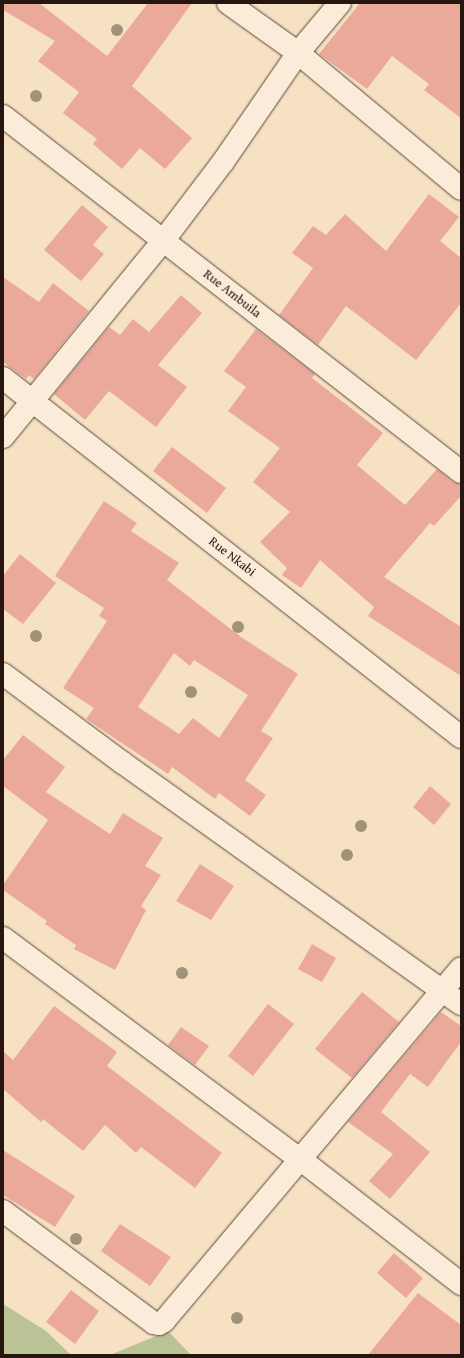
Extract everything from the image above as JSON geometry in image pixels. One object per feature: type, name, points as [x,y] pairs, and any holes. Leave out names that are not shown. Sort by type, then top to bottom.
[{"type":"street","points":[[228,3],[298,53],[461,189]]},
{"type":"street","points":[[3,437],[32,399],[164,241],[223,162],[298,53],[340,3]]},
{"type":"street","name":"Rue Ambuila","points":[[3,116],[461,472]]},
{"type":"street","name":"Rue Nkabi","points":[[3,378],[32,399],[461,737]]},
{"type":"street","points":[[3,674],[123,763],[444,990],[461,1004]]},
{"type":"street","points":[[3,938],[300,1159],[461,1284]]},
{"type":"street","points":[[3,1211],[154,1323],[159,1324],[164,1321],[461,968]]},
{"type":"green space","points":[[3,1304],[46,1331],[71,1355],[3,1355]]},
{"type":"green space","points":[[168,1331],[191,1355],[110,1355]]},
{"type":"building","points":[[3,3],[39,3],[107,56],[148,3],[192,3],[132,86],[192,138],[165,169],[140,148],[122,169],[93,144],[97,139],[63,113],[79,92],[38,61],[55,41],[3,10]]},
{"type":"building","points":[[360,3],[461,3],[461,118],[424,90],[429,84],[392,56],[367,89],[319,54]]},
{"type":"building","points":[[429,194],[459,217],[440,241],[461,258],[461,303],[416,360],[346,306],[318,345],[279,315],[313,268],[292,253],[313,226],[326,235],[345,214],[386,251]]},
{"type":"building","points":[[82,205],[108,227],[93,245],[104,254],[81,281],[44,250]]},
{"type":"building","points":[[3,277],[39,302],[53,283],[89,311],[34,379],[29,375],[26,379],[3,362]]},
{"type":"building","points":[[181,295],[202,313],[158,365],[187,387],[156,427],[109,391],[85,420],[54,394],[109,327],[120,335],[133,319],[149,332]]},
{"type":"building","points":[[256,329],[315,374],[312,378],[383,433],[357,465],[405,505],[437,469],[453,482],[461,484],[461,496],[434,526],[430,523],[384,577],[461,627],[461,676],[368,616],[374,607],[320,560],[301,588],[282,575],[287,568],[260,542],[290,512],[253,482],[280,448],[228,411],[246,387],[224,371]]},
{"type":"building","points":[[172,447],[226,488],[207,513],[153,471]]},
{"type":"building","points":[[104,501],[137,523],[131,531],[179,563],[167,580],[241,637],[298,674],[261,731],[273,738],[245,780],[266,795],[250,816],[219,793],[215,799],[172,767],[168,774],[86,719],[94,708],[63,688],[107,621],[99,616],[104,608],[55,576]],"holes":[[[174,653],[190,666],[194,660],[248,695],[219,738],[193,718],[179,734],[138,707]]]},
{"type":"building","points":[[20,554],[56,583],[23,624],[3,609],[3,576]]},
{"type":"building","points":[[23,735],[65,767],[46,792],[110,834],[123,813],[163,838],[145,866],[161,875],[141,906],[146,910],[115,970],[74,949],[76,945],[45,924],[47,921],[3,890],[3,885],[48,820],[3,786],[3,760]]},
{"type":"building","points":[[430,786],[451,804],[434,825],[413,807]]},
{"type":"building","points":[[200,864],[234,886],[211,920],[176,901]]},
{"type":"building","points":[[312,944],[336,958],[322,982],[298,969]]},
{"type":"building","points":[[362,992],[399,1022],[352,1078],[315,1049]]},
{"type":"building","points":[[268,1004],[294,1024],[253,1076],[228,1056]]},
{"type":"building","points":[[54,1006],[117,1052],[107,1066],[222,1153],[195,1188],[141,1147],[136,1153],[105,1125],[83,1151],[43,1119],[41,1122],[3,1089],[3,1051],[13,1060]]},
{"type":"building","points":[[441,1012],[461,1026],[461,1042],[428,1087],[410,1074],[381,1112],[430,1152],[390,1199],[369,1181],[393,1154],[348,1122]]},
{"type":"building","points":[[181,1027],[209,1046],[195,1065],[168,1045]]},
{"type":"building","points":[[3,1150],[75,1196],[55,1227],[3,1195]]},
{"type":"building","points":[[120,1224],[171,1257],[150,1286],[101,1251]]},
{"type":"building","points":[[394,1253],[423,1278],[406,1298],[377,1273]]},
{"type":"building","points":[[71,1290],[99,1311],[75,1344],[46,1322]]},
{"type":"building","points":[[418,1293],[461,1325],[461,1355],[368,1355]]}]
